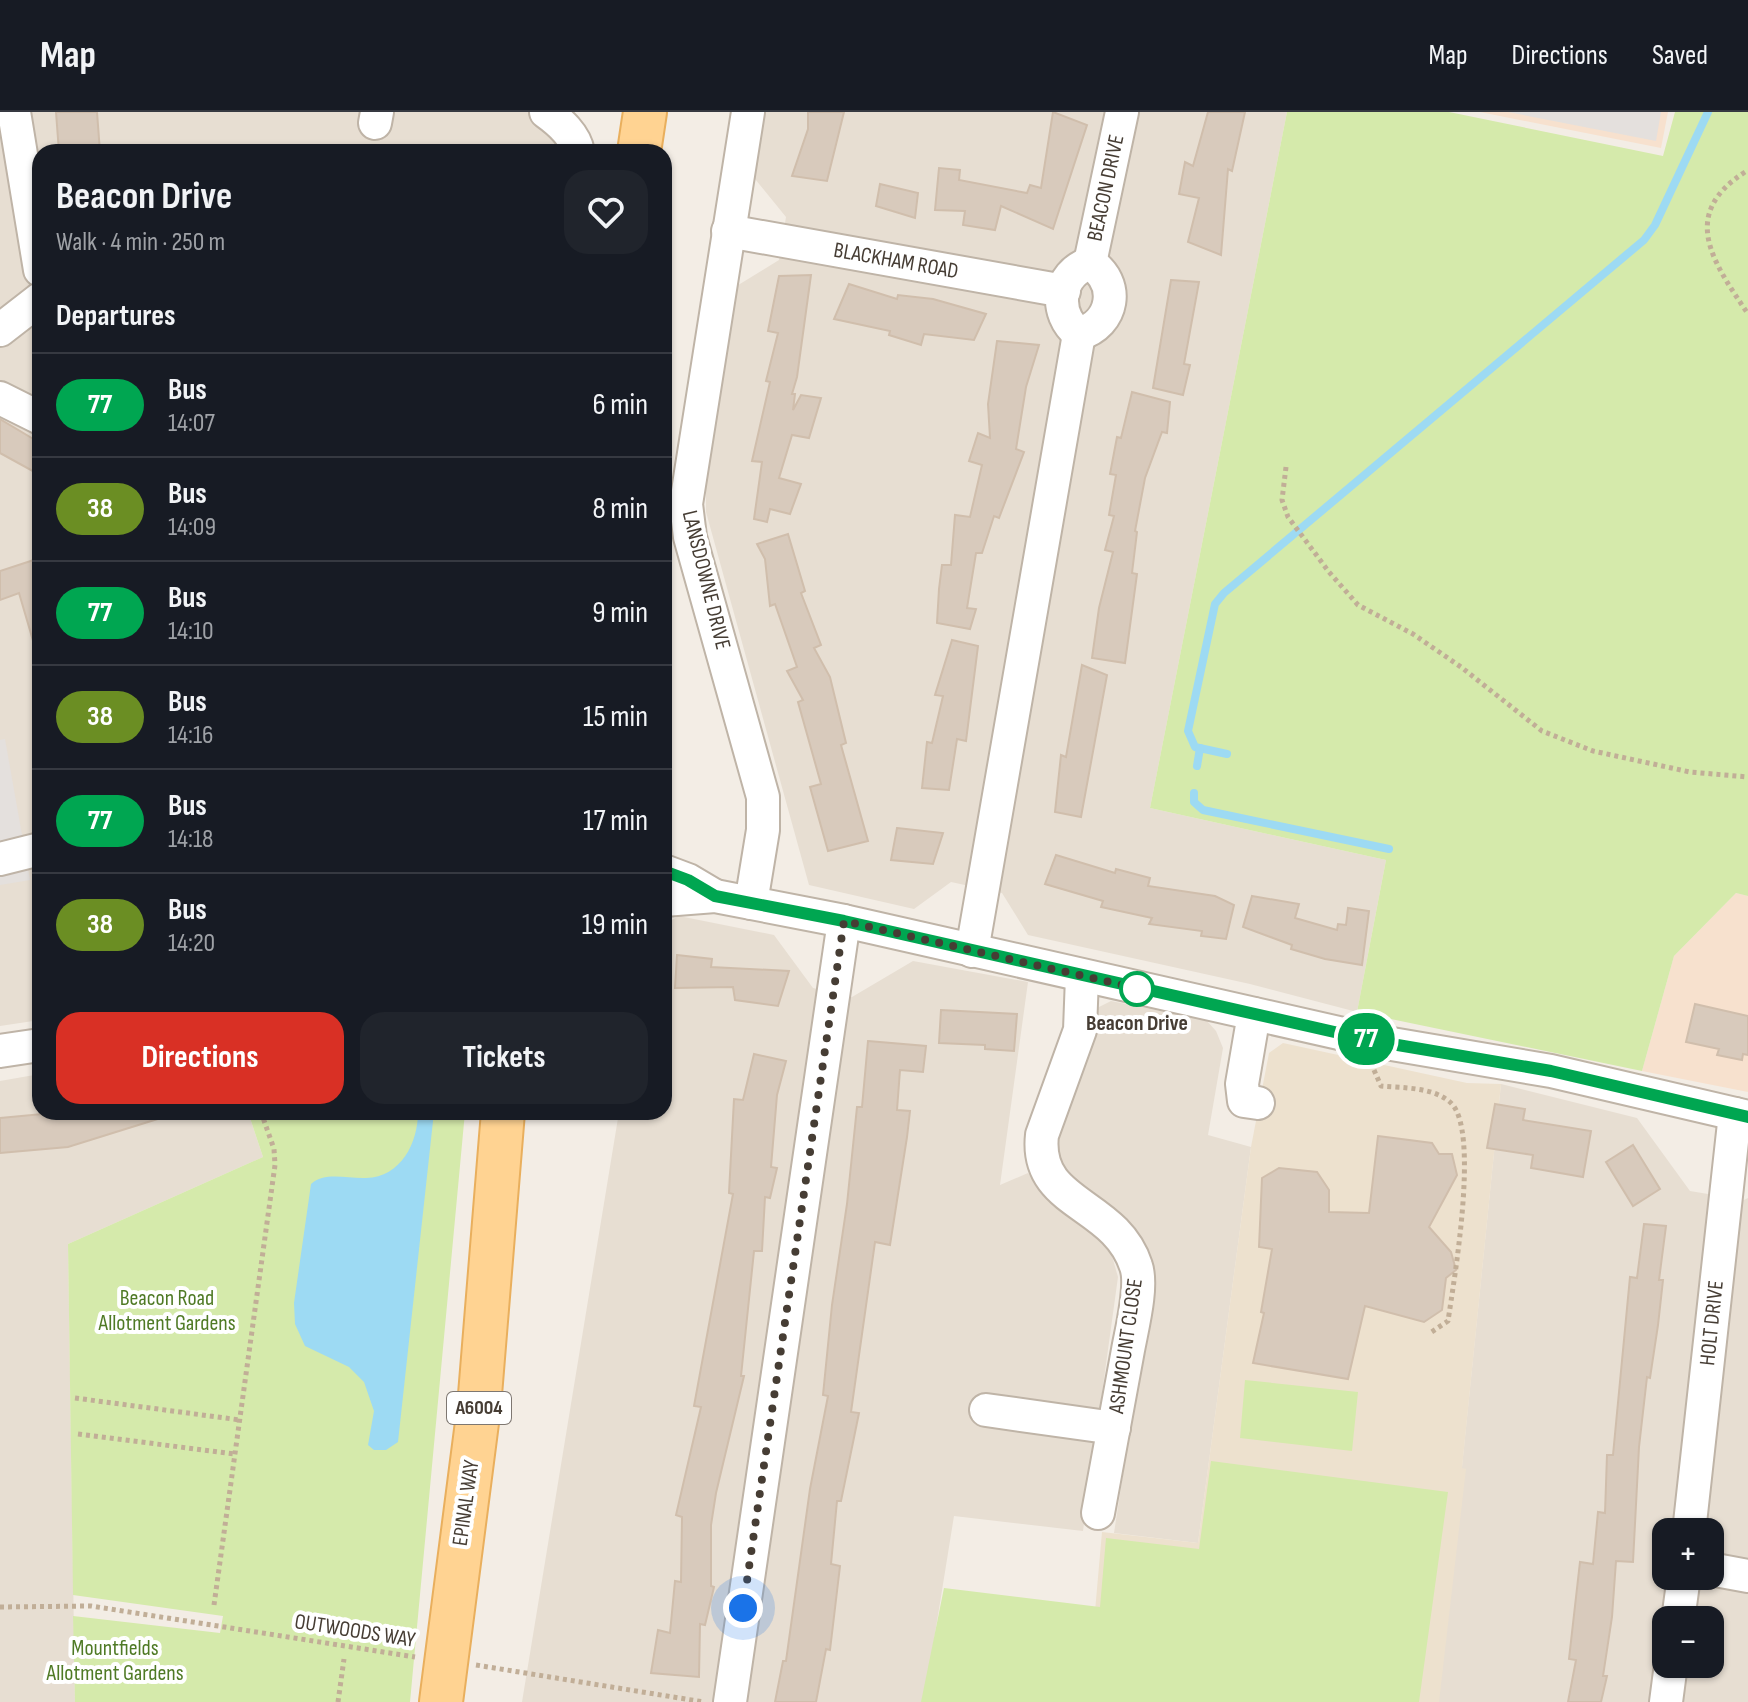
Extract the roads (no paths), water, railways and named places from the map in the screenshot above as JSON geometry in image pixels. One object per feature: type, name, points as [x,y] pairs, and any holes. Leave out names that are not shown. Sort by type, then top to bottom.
[{"type":"main road","points":[[640,144],[645,112]]},
{"type":"main road","name":"EPINAL WAY","points":[[443,1682],[479,1407],[502,1120]]},
{"type":"street","points":[[14,112],[32,216]]},
{"type":"street","points":[[546,112],[560,122],[577,144]]},
{"type":"street","name":"LANSDOWNE DRIVE","points":[[748,112],[686,504],[690,537],[763,797],[763,830],[751,903]]},
{"type":"street","name":"BEACON DRIVE","points":[[1090,263],[1122,112]]},
{"type":"street","name":"BLACKHAM ROAD","points":[[728,231],[1064,291]]},
{"type":"street","name":"BEACON DRIVE","points":[[1064,291],[1066,282],[1079,267],[1090,263]]},
{"type":"street","name":"BEACON DRIVE","points":[[1079,334],[1092,330],[1102,322],[1109,298],[1109,282],[1103,271],[1090,263]]},
{"type":"street","points":[[972,951],[1079,334],[1063,317],[1064,291]]},
{"type":"street","points":[[0,330],[32,305]]},
{"type":"street","points":[[0,398],[32,414]]},
{"type":"street","points":[[0,859],[32,851]]},
{"type":"street","points":[[672,874],[715,896]]},
{"type":"street","points":[[672,899],[715,896],[844,921],[1374,1041],[1551,1071],[1741,1115]]},
{"type":"street","points":[[730,1702],[844,921]]},
{"type":"street","name":"ASHMOUNT CLOSE","points":[[1082,977],[1080,1030],[1042,1135],[1040,1152],[1043,1168],[1054,1183],[1104,1218],[1128,1244],[1138,1270],[1135,1309],[1098,1513]]},
{"type":"street","points":[[1254,1014],[1242,1084],[1244,1101],[1258,1103]]},
{"type":"street","points":[[0,1051],[32,1046]]},
{"type":"street","name":"HOLT DRIVE","points":[[1691,1518],[1741,1115]]},
{"type":"street","name":"ASHMOUNT CLOSE","points":[[986,1410],[1114,1428]]},
{"type":"street","points":[[1724,1572],[1748,1576]]},
{"type":"street","points":[[1666,1702],[1669,1678]]},
{"type":"water","points":[[417,1120],[433,1120],[398,1442],[386,1450],[374,1450],[368,1445],[374,1411],[364,1382],[349,1367],[305,1346],[295,1324],[294,1303],[311,1184],[323,1178],[366,1178],[389,1172],[411,1146]]},
{"type":"waterway","points":[[1227,754],[1195,747],[1188,731],[1215,604],[1224,593],[1644,240],[1655,225],[1708,112]]},
{"type":"waterway","points":[[1197,766],[1200,748]]},
{"type":"waterway","points":[[1194,793],[1194,802],[1203,810],[1389,849]]},
{"type":"place","name":"Beacon Drive","points":[[1137,989]]},
{"type":"park label","name":"Beacon Road Allotment Gardens","points":[[167,1310]]},
{"type":"park label","name":"Mountfields Allotment Gardens","points":[[115,1660]]}]
